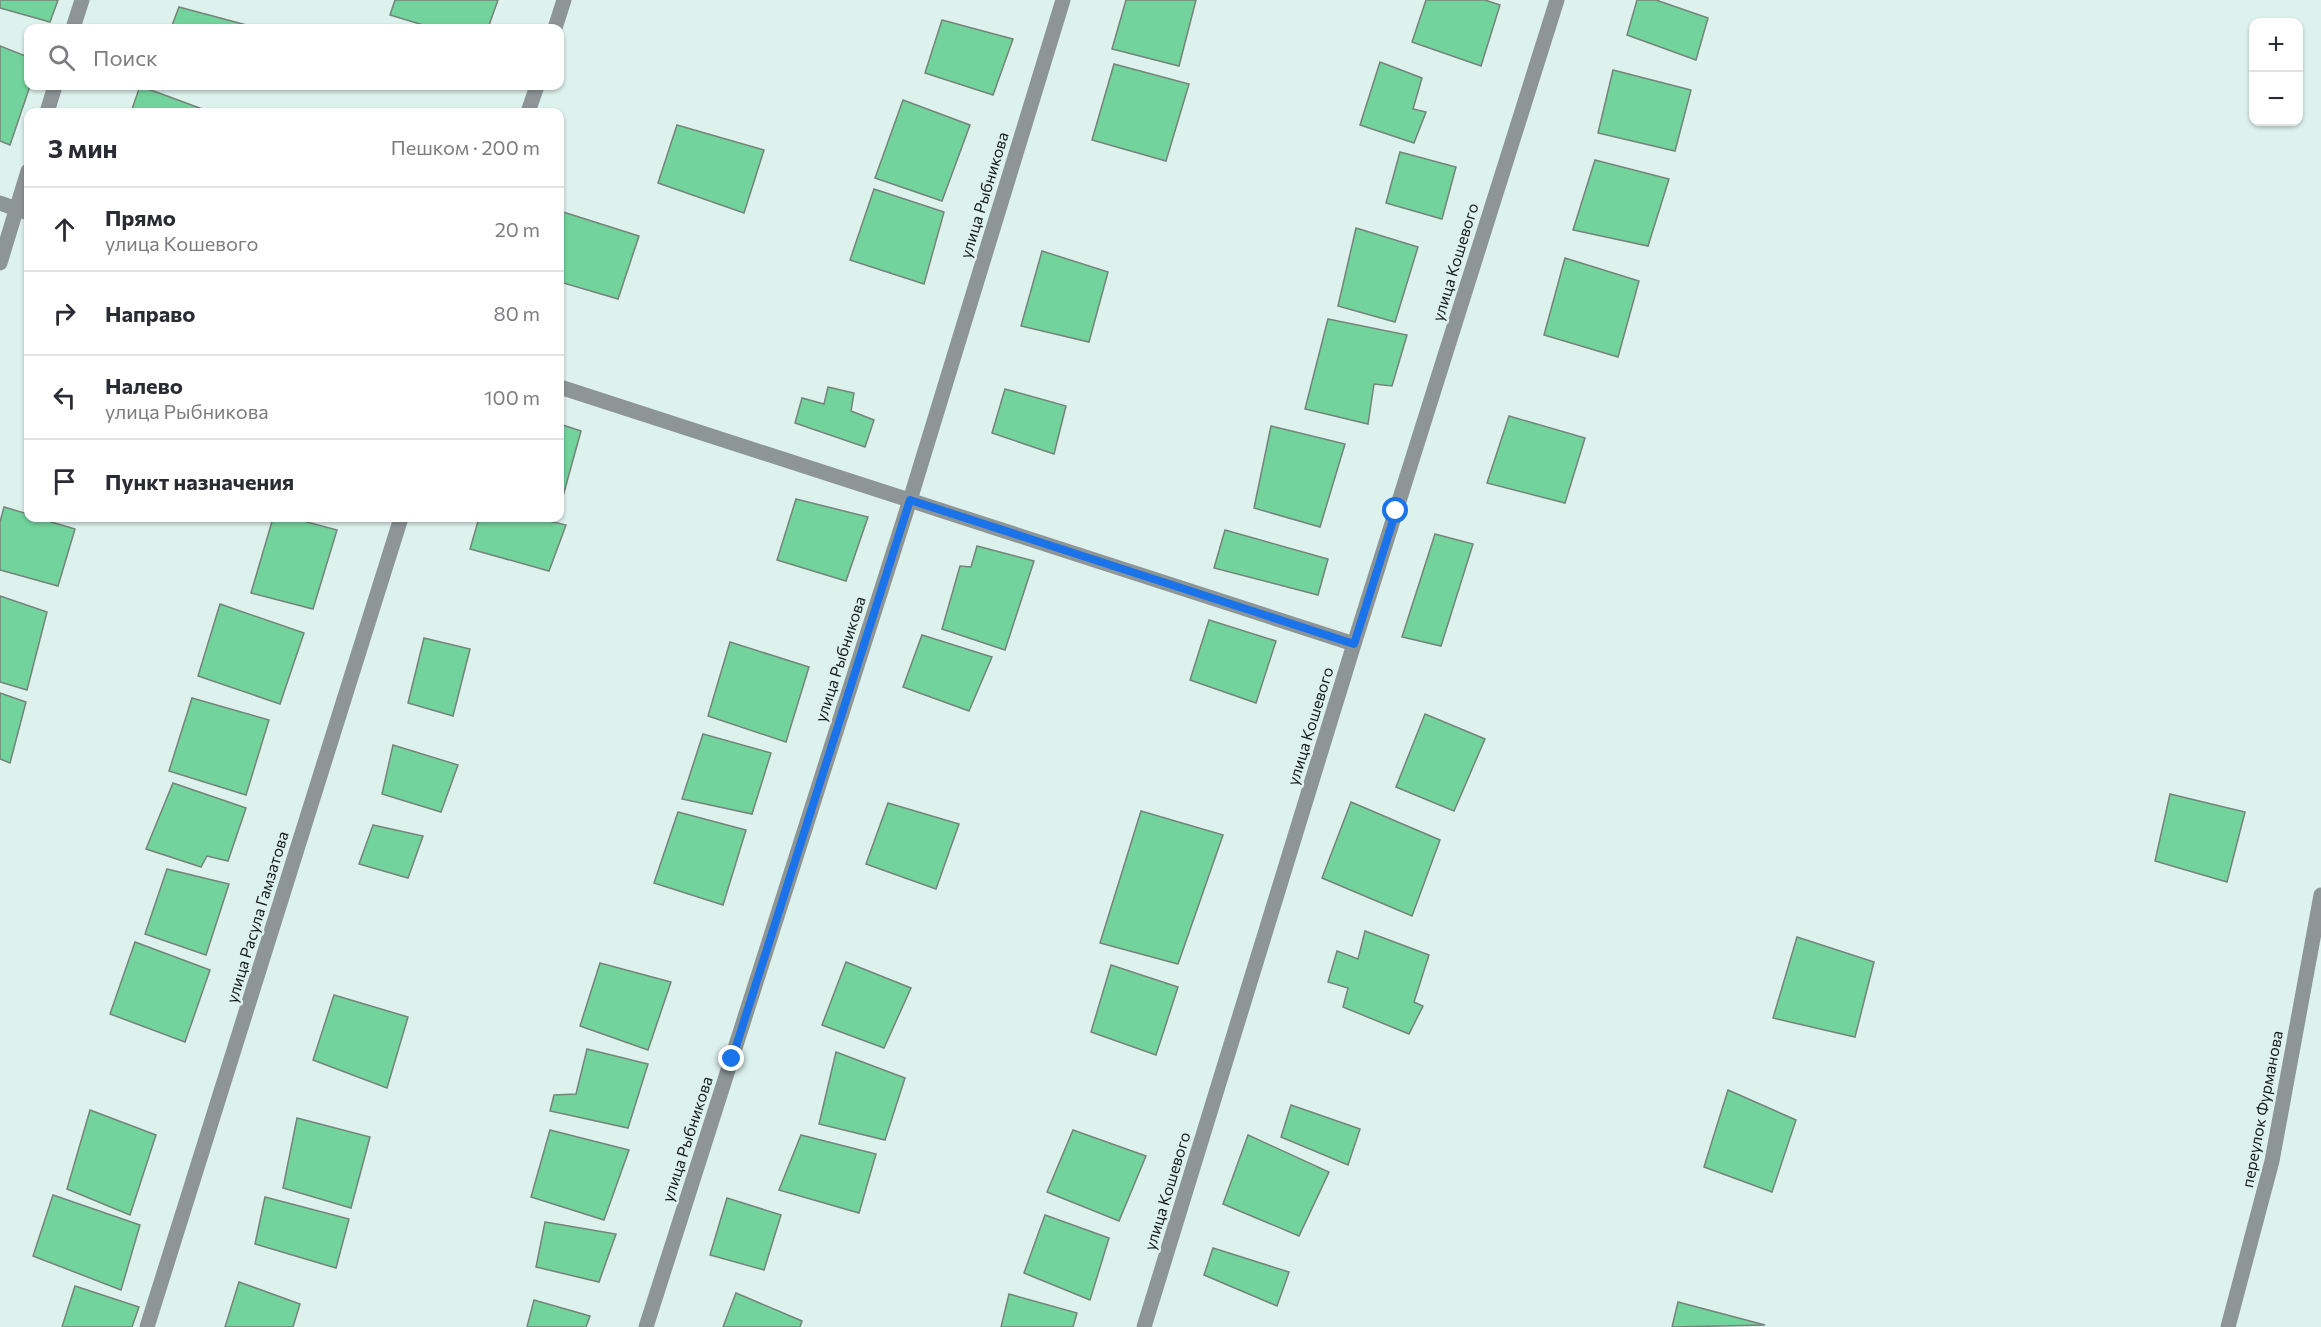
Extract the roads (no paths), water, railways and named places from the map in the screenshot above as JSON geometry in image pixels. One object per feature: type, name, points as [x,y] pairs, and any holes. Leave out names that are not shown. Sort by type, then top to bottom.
[{"type":"street","points":[[74,24],[82,0]]},
{"type":"street","points":[[556,24],[564,0]]},
{"type":"street","name":"улица Рыбникова","points":[[646,1327],[910,500],[1063,0]]},
{"type":"street","name":"улица Кошевого","points":[[1144,1327],[1354,644],[1557,0]]},
{"type":"street","points":[[48,108],[54,90]]},
{"type":"street","points":[[529,108],[536,90]]},
{"type":"street","points":[[0,203],[23,211],[0,263]]},
{"type":"street","points":[[564,388],[1354,644]]},
{"type":"street","name":"улица Расула Гамзатова","points":[[147,1327],[400,522]]},
{"type":"street","name":"переулок Фурманова","points":[[2228,1327],[2272,1161],[2321,895]]}]
